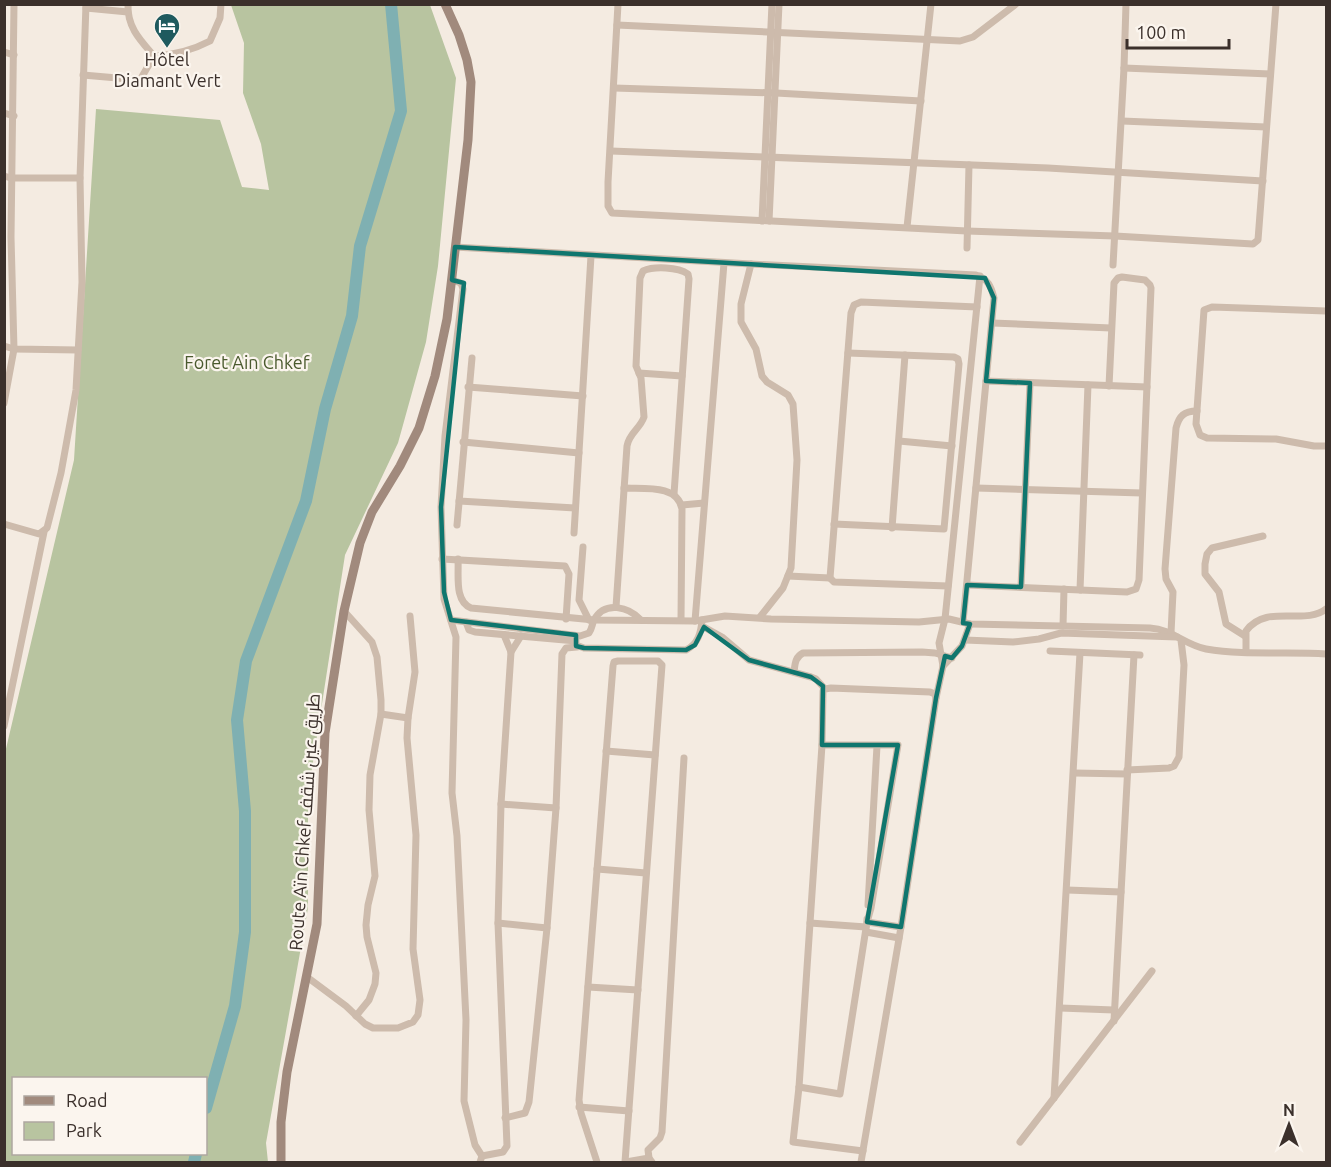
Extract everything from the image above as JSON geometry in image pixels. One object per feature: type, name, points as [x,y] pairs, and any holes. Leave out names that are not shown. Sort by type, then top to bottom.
[{"type":"street","points":[[4,404],[14,349],[13,292],[8,236],[8,177],[14,116],[15,4]]},
{"type":"street","points":[[4,726],[44,532],[61,473],[72,416],[82,282],[80,178],[86,6],[128,8],[130,25],[154,56],[171,56],[210,41],[220,18],[221,4]]},
{"type":"street","name":"Route Aïn Chkef طريق عين شقف","points":[[281,1162],[281,1122],[287,1072],[308,977],[318,915],[325,733],[344,611],[357,551],[372,512],[400,466],[424,415],[447,319],[469,130],[471,82],[459,35],[445,4]]},
{"type":"street","points":[[618,4],[608,206],[612,213],[1252,244],[1258,240],[1276,4]]},
{"type":"street","points":[[766,221],[774,33],[772,4]]},
{"type":"street","points":[[774,33],[779,4]]},
{"type":"street","points":[[907,227],[931,4]]},
{"type":"street","points":[[617,25],[969,40],[1016,4]]},
{"type":"street","points":[[1113,265],[1122,121],[1126,4]]},
{"type":"street","points":[[4,52],[14,55]]},
{"type":"street","points":[[83,75],[140,80],[154,56]]},
{"type":"street","points":[[1124,68],[1270,74]]},
{"type":"street","points":[[614,88],[921,101]]},
{"type":"street","points":[[4,113],[14,116]]},
{"type":"street","points":[[1122,121],[1266,128]]},
{"type":"street","points":[[611,151],[969,165],[1263,181]]},
{"type":"street","points":[[967,248],[969,165]]},
{"type":"street","points":[[8,177],[80,178]]},
{"type":"street","points":[[455,247],[985,278],[992,288],[994,298],[967,585],[967,623],[965,640],[943,666]]},
{"type":"street","points":[[574,532],[591,256]]},
{"type":"street","points":[[666,269],[667,259]]},
{"type":"street","points":[[451,620],[637,650],[686,650],[695,645],[699,622],[704,503],[724,263]]},
{"type":"street","points":[[751,264],[741,304],[741,322],[756,349],[762,376],[767,382],[788,395],[794,409],[797,460],[792,554],[788,576],[783,588],[760,617]]},
{"type":"street","points":[[616,607],[628,439],[644,417],[639,373],[636,366],[641,273],[645,269],[684,271],[688,274],[689,279],[674,494]]},
{"type":"street","points":[[861,1162],[943,666],[939,654],[940,636],[945,619],[980,276]]},
{"type":"street","points":[[967,585],[1127,592],[1136,589],[1139,580],[1151,288],[1145,280],[1122,277],[1115,280],[1109,386]]},
{"type":"street","points":[[452,280],[461,283],[463,289],[445,436],[441,507],[442,559],[444,598],[455,632],[457,659],[452,793],[457,836],[466,1020],[464,1101],[475,1145],[481,1159],[506,1150],[498,923],[501,804],[511,652],[504,634]]},
{"type":"street","points":[[4,289],[13,292]]},
{"type":"street","points":[[830,578],[852,309],[857,302],[977,307]]},
{"type":"street","points":[[1326,311],[1207,308],[1203,315],[1196,428],[1203,437],[1276,439],[1326,446]]},
{"type":"street","points":[[992,324],[1111,328]]},
{"type":"street","points":[[4,346],[14,349],[78,350]]},
{"type":"street","points":[[834,524],[944,529],[952,446],[958,360],[954,357],[848,352]]},
{"type":"street","points":[[892,528],[905,355]]},
{"type":"street","points":[[457,525],[472,358]]},
{"type":"street","points":[[639,373],[682,375]]},
{"type":"street","points":[[986,381],[1147,387]]},
{"type":"street","points":[[1021,587],[1030,383]]},
{"type":"street","points":[[1080,590],[1088,385]]},
{"type":"street","points":[[468,387],[583,396]]},
{"type":"street","points":[[1074,773],[1169,768],[1179,757],[1184,665],[1176,637],[1173,592],[1166,579],[1165,569],[1176,428],[1181,416],[1190,411],[1197,411]]},
{"type":"street","points":[[899,441],[952,446]]},
{"type":"street","points":[[463,442],[579,453]]},
{"type":"street","points":[[624,488],[665,491],[674,494],[682,505],[681,620]]},
{"type":"street","points":[[976,488],[1142,493]]},
{"type":"street","points":[[459,501],[575,508]]},
{"type":"street","points":[[682,505],[704,503]]},
{"type":"street","points":[[4,524],[39,534],[44,532]]},
{"type":"street","points":[[1245,636],[1226,624],[1219,592],[1208,579],[1205,564],[1207,554],[1212,548],[1263,536]]},
{"type":"street","points":[[505,1118],[525,1113],[528,1107],[547,928],[556,808],[562,654],[566,648],[590,633],[591,620],[579,600],[583,547]]},
{"type":"street","points":[[442,559],[565,567],[569,574],[566,618]]},
{"type":"street","points":[[458,559],[460,599],[467,607],[566,618],[699,622],[725,616],[919,622],[945,619],[967,623],[1150,628],[1166,630],[1191,645],[1206,649],[1326,654]]},
{"type":"street","points":[[788,576],[830,578],[834,582],[948,586]]},
{"type":"street","points":[[1063,626],[1064,589]]},
{"type":"street","points":[[591,620],[606,610],[616,607],[629,610],[641,620]]},
{"type":"street","points":[[1246,652],[1245,636],[1248,627],[1265,618],[1277,615],[1315,615],[1326,609]]},
{"type":"street","points":[[344,611],[372,642],[380,678],[381,714],[373,752],[369,793],[375,876],[366,925],[376,973],[369,1000],[356,1016]]},
{"type":"street","points":[[308,977],[373,1028],[399,1028],[413,1022],[421,1008],[413,949],[416,835],[408,760],[408,718],[415,672],[410,616]]},
{"type":"street","points":[[466,622],[471,631],[577,641]]},
{"type":"street","points":[[699,622],[749,660],[816,679],[825,689],[799,1087],[793,1142],[862,1151]]},
{"type":"street","points":[[965,640],[1013,642],[1039,639],[1061,633],[1176,637]]},
{"type":"street","points":[[511,652],[521,636]]},
{"type":"street","points":[[636,661],[637,650]]},
{"type":"street","points":[[1050,651],[1137,655],[1127,772],[1113,1021]]},
{"type":"street","points":[[794,672],[795,661],[803,653],[922,652],[952,658]]},
{"type":"street","points":[[1054,1098],[1080,653]]},
{"type":"street","points":[[597,1162],[579,1107],[613,664],[618,661],[658,661],[662,664],[626,1162],[650,1160],[648,1150],[660,1138],[662,1132],[684,758]]},
{"type":"street","points":[[825,689],[930,692],[936,698]]},
{"type":"street","points":[[381,714],[408,718]]},
{"type":"street","points":[[822,745],[898,745],[866,927]]},
{"type":"street","points":[[799,1087],[840,1094],[866,927],[877,746]]},
{"type":"street","points":[[606,751],[655,755]]},
{"type":"street","points":[[501,804],[556,808]]},
{"type":"street","points":[[597,869],[646,873]]},
{"type":"street","points":[[1066,890],[1120,892]]},
{"type":"street","points":[[810,922],[866,927],[901,927]]},
{"type":"street","points":[[498,923],[547,928]]},
{"type":"street","points":[[866,927],[898,938]]},
{"type":"street","points":[[1020,1142],[1152,971]]},
{"type":"street","points":[[588,987],[638,990]]},
{"type":"street","points":[[1060,1008],[1114,1010]]},
{"type":"street","points":[[579,1107],[629,1111]]},
{"type":"highlighted area","points":[[455,247],[985,278],[994,298],[986,381],[1030,383],[1021,587],[967,585],[963,623],[970,624],[962,646],[952,658],[945,656],[936,698],[901,927],[867,922],[898,745],[822,745],[823,686],[811,677],[749,660],[704,627],[695,645],[686,650],[584,648],[576,646],[576,635],[451,620],[444,592],[441,507],[464,283],[452,280]]},
{"type":"green space","name":"Foret Ain Chkef","points":[[231,5],[430,5],[456,78],[438,266],[426,342],[398,443],[345,555],[308,794],[308,908],[266,1143],[268,1162],[5,1162],[5,753],[74,460],[96,109],[220,120],[242,187],[269,190],[261,144],[243,93],[244,43]]},
{"type":"waterway","points":[[207,1104],[235,1006],[245,932],[245,811],[237,720],[246,661],[306,501],[325,409],[352,316],[360,246],[401,111],[391,4]]},
{"type":"waterway","points":[[194,1162],[196,1155]]},
{"type":"place","name":"Hôtel Diamant Vert","points":[[167,49]]}]
